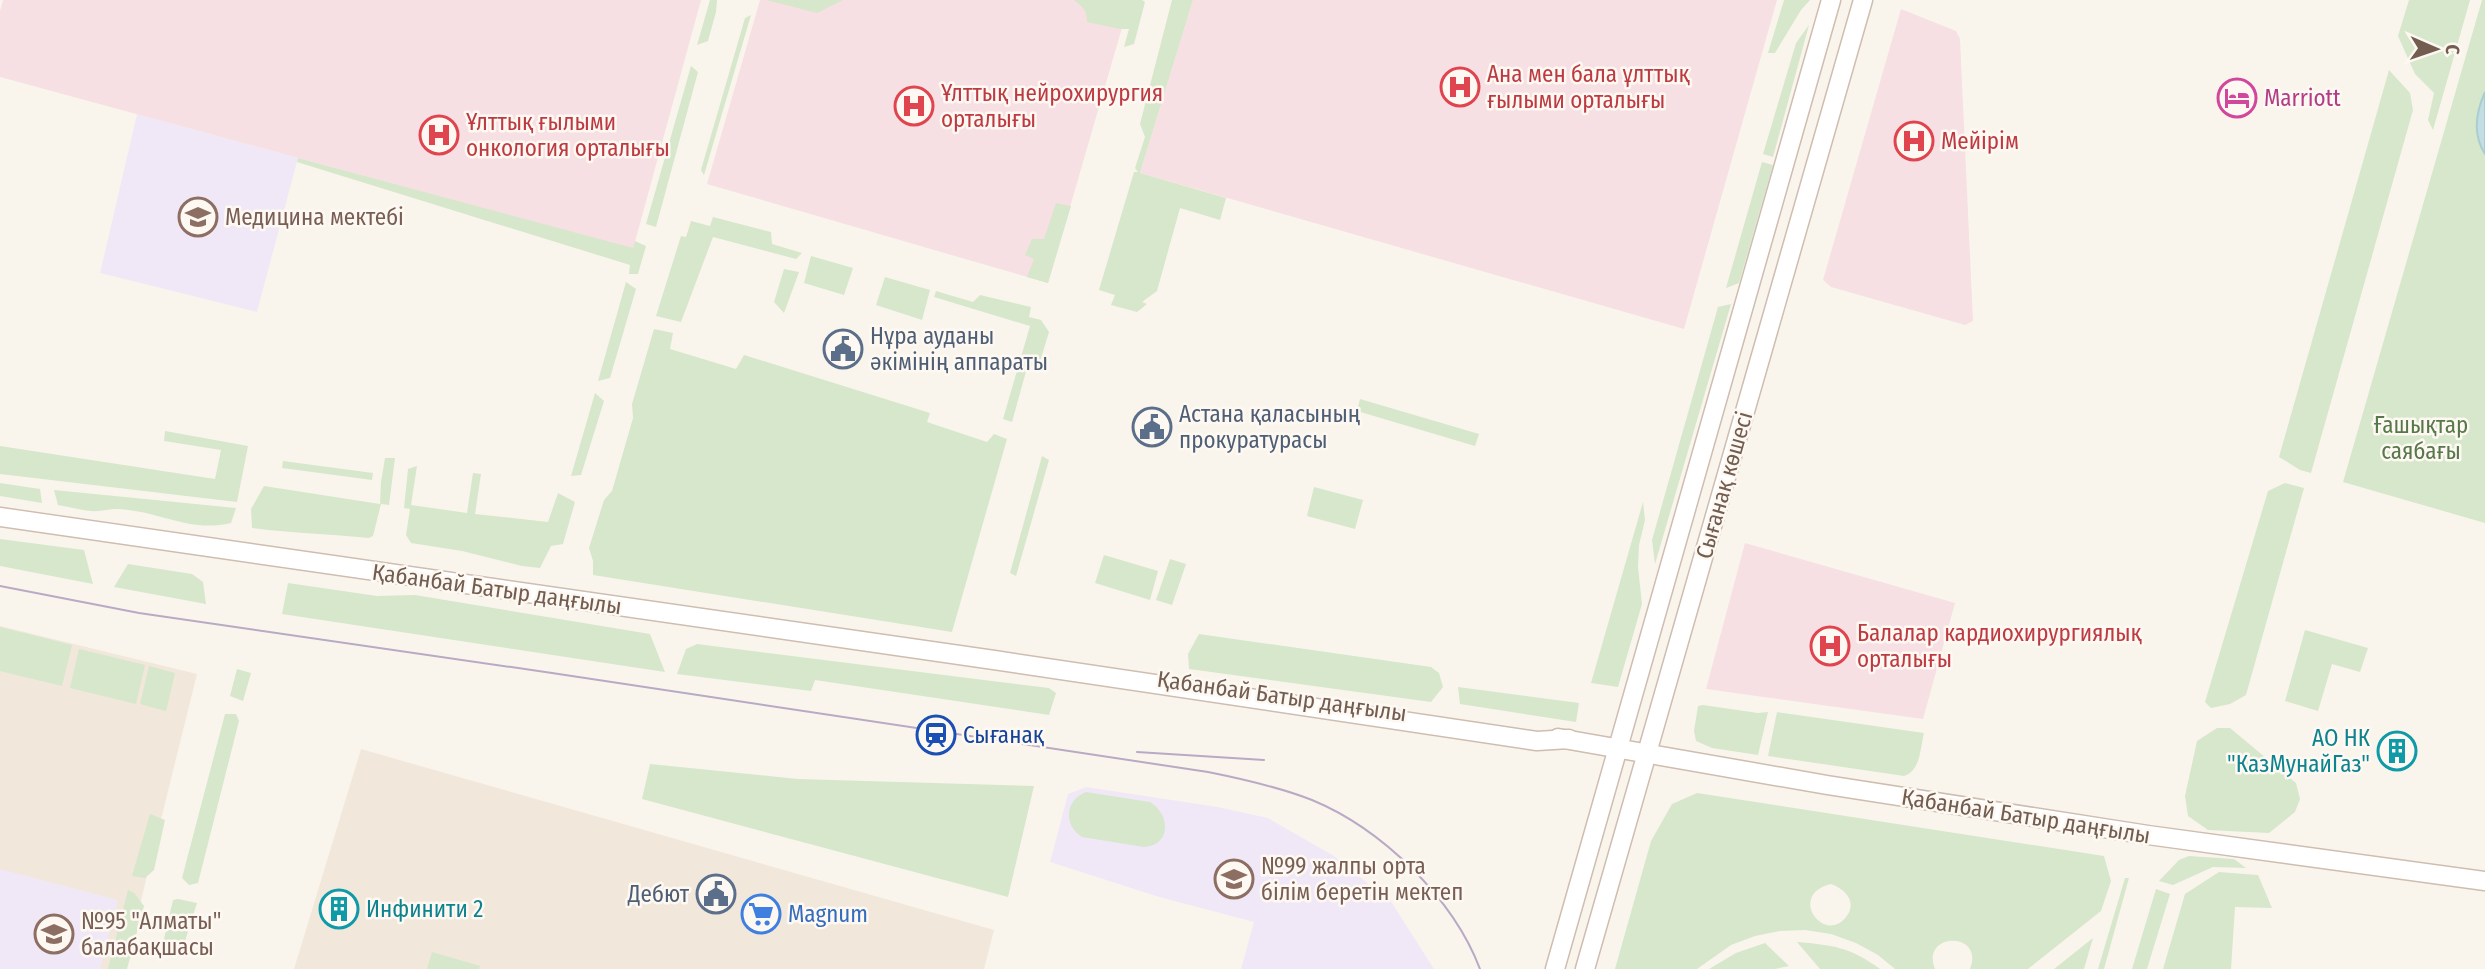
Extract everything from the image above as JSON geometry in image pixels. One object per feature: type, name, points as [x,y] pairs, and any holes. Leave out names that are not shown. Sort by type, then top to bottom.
[{"type":"main road","name":"Сығанақ көшесі","points":[[1555,969],[1831,0]]},
{"type":"main road","name":"Сығанақ көшесі","points":[[1585,969],[1863,0]]},
{"type":"main road","points":[[1794,123],[1800,135],[1807,138],[1823,133]]},
{"type":"main road","points":[[1772,204],[1786,197],[1793,200],[1801,213]]},
{"type":"main road","points":[[0,504],[73,528]]},
{"type":"main road","name":"Қабанбай Батыр даңғылы","points":[[0,517],[994,660],[1005,657],[1174,680],[1569,739],[1840,787],[2148,835],[2485,881]]},
{"type":"shaded area","name":"Ұлттық ғылыми онкология орталығы","points":[[3,0],[701,0],[633,249],[0,77],[0,11]]},
{"type":"shaded area","name":"Ұлттық нейрохирургия орталығы","points":[[760,0],[1130,0],[1048,283],[707,184]]},
{"type":"shaded area","name":"Ана мен бала ұлттық ғылыми орталығы","points":[[1193,0],[1777,0],[1684,329],[1140,173]]},
{"type":"shaded area","name":"Мейірім","points":[[1901,9],[1956,31],[1960,39],[1973,321],[1965,325],[1831,287],[1823,280]]},
{"type":"shaded area","name":"Медицина мектебі","points":[[137,114],[298,158],[257,312],[100,273]]},
{"type":"shaded area","name":"Балалар кардиохирургиялық орталығы","points":[[1745,543],[1955,603],[1923,719],[1706,689]]},
{"type":"shaded area","points":[[0,626],[197,674],[124,969],[0,969]]},
{"type":"shaded area","points":[[361,749],[994,930],[984,969],[294,969]]},
{"type":"shaded area","name":"№99 жалпы орта білім беретін мектеп","points":[[1086,787],[1218,807],[1268,818],[1334,856],[1392,903],[1434,969],[1241,969],[1254,922],[1159,897],[1050,862],[1068,794]]},
{"type":"shaded area","name":"№95 \"Алматы\" балабақшасы","points":[[0,869],[118,900],[100,969],[0,969]]},
{"type":"green space","points":[[710,0],[717,0],[708,41],[697,45]]},
{"type":"green space","points":[[766,0],[843,0],[817,13]]},
{"type":"green space","points":[[1074,0],[1145,2],[1134,44],[1124,47],[1129,29],[1087,22],[1084,9]]},
{"type":"green space","points":[[1172,0],[1193,0],[1140,173],[1226,198],[1220,220],[1180,208],[1157,291],[1142,302],[1147,304],[1137,312],[1111,305],[1115,295],[1099,290],[1134,172],[1138,172],[1135,168],[1145,137],[1140,124]]},
{"type":"green space","points":[[1784,0],[1810,0],[1775,53],[1768,53]]},
{"type":"green space","points":[[2409,0],[2470,0],[2433,130],[2428,120],[2434,93],[2415,74],[2398,36]]},
{"type":"green space","name":"Ғашықтар саябағы","points":[[2482,0],[2485,0],[2485,523],[2343,482]]},
{"type":"green space","points":[[751,15],[704,175],[701,170],[745,18]]},
{"type":"green space","points":[[1809,25],[1773,157],[1763,154],[1796,43]]},
{"type":"green space","points":[[691,66],[698,72],[656,227],[646,224]]},
{"type":"green space","points":[[2389,70],[2410,93],[2413,110],[2311,473],[2300,470],[2279,457]]},
{"type":"green space","points":[[298,158],[633,248],[635,241],[646,246],[638,274],[629,274],[630,265],[297,162]]},
{"type":"green space","points":[[1762,162],[1773,165],[1739,283],[1726,288]]},
{"type":"green space","points":[[1056,203],[1071,206],[1048,283],[1027,277],[1034,259],[1025,255],[1032,239],[1044,239]]},
{"type":"green space","points":[[713,217],[771,232],[772,244],[802,253],[796,259],[713,237],[681,322],[656,316],[681,236],[686,237],[691,221],[710,226]]},
{"type":"green space","points":[[811,256],[853,268],[844,295],[804,283]]},
{"type":"green space","points":[[784,269],[799,272],[784,313],[774,302]]},
{"type":"green space","points":[[885,277],[930,290],[922,320],[876,305]]},
{"type":"green space","points":[[626,282],[636,289],[610,378],[598,381]]},
{"type":"green space","points":[[936,291],[973,302],[980,295],[1031,307],[1029,317],[1041,320],[1049,332],[1039,365],[1027,368],[1012,422],[1003,419],[1030,326],[934,297]]},
{"type":"green space","points":[[1731,304],[1655,564],[1652,540],[1718,307]]},
{"type":"green space","points":[[654,329],[673,333],[670,349],[736,369],[744,355],[930,413],[927,422],[987,442],[994,434],[1007,439],[952,632],[593,575],[589,548],[604,500],[612,491],[633,418],[632,404]]},
{"type":"green space","points":[[595,393],[604,401],[581,475],[571,476]]},
{"type":"green space","points":[[1360,399],[1479,434],[1475,446],[1357,411]]},
{"type":"green space","points":[[165,431],[248,446],[237,502],[0,474],[0,446],[215,479],[221,450],[164,441]]},
{"type":"green space","points":[[1042,456],[1049,460],[1016,576],[1010,573]]},
{"type":"green space","points":[[385,458],[395,458],[389,505],[381,504],[373,536],[369,538],[252,528],[251,509],[264,486],[380,504]]},
{"type":"green space","points":[[283,461],[373,473],[372,480],[282,468]]},
{"type":"green space","points":[[417,466],[411,505],[467,513],[473,473],[481,474],[475,514],[548,522],[558,493],[575,502],[563,544],[551,546],[540,568],[411,543],[406,535],[410,509],[404,508],[408,469]]},
{"type":"green space","points":[[0,483],[40,489],[42,503],[0,496]]},
{"type":"green space","points":[[2285,483],[2304,488],[2246,695],[2230,704],[2211,708],[2205,702],[2268,491]]},
{"type":"green space","points":[[1314,487],[1363,500],[1355,529],[1307,516]]},
{"type":"green space","points":[[54,490],[236,508],[231,523],[202,525],[133,511],[91,511],[58,505]]},
{"type":"green space","points":[[1643,502],[1645,520],[1639,545],[1638,567],[1642,604],[1618,687],[1591,683]]},
{"type":"green space","points":[[0,539],[84,550],[93,584],[0,566]]},
{"type":"green space","points":[[1104,555],[1158,571],[1150,600],[1095,583]]},
{"type":"green space","points":[[1170,559],[1186,564],[1172,605],[1156,600]]},
{"type":"green space","points":[[128,564],[192,574],[203,582],[206,604],[114,587]]},
{"type":"green space","points":[[288,583],[377,596],[415,595],[650,634],[665,672],[282,614]]},
{"type":"green space","points":[[0,627],[72,645],[62,686],[0,671]]},
{"type":"green space","points":[[2305,630],[2368,648],[2360,672],[2332,664],[2318,711],[2285,701]]},
{"type":"green space","points":[[1199,634],[1431,667],[1439,673],[1443,687],[1431,702],[1189,669],[1188,654]]},
{"type":"green space","points":[[697,644],[1049,688],[1056,693],[1049,715],[815,680],[811,691],[677,674],[686,649]]},
{"type":"green space","points":[[79,649],[145,665],[136,704],[70,688]]},
{"type":"green space","points":[[149,666],[175,673],[166,711],[140,704]]},
{"type":"green space","points":[[237,669],[251,673],[243,701],[230,696]]},
{"type":"green space","points":[[1458,687],[1579,703],[1576,722],[1460,704]]},
{"type":"green space","points":[[1698,706],[1768,712],[1758,755],[1712,748],[1696,741],[1694,731]]},
{"type":"green space","points":[[1777,712],[1924,733],[1917,764],[1904,776],[1768,756]]},
{"type":"green space","points":[[225,714],[236,714],[239,721],[198,883],[189,885],[182,878]]},
{"type":"green space","points":[[2217,728],[2230,728],[2296,783],[2300,799],[2295,812],[2269,833],[2208,830],[2188,816],[2185,796],[2197,741]]},
{"type":"green space","points":[[650,764],[798,779],[1034,786],[1008,897],[642,799]]},
{"type":"green space","points":[[1086,792],[1150,802],[1157,807],[1164,821],[1165,828],[1160,841],[1144,847],[1082,837],[1072,826],[1069,813],[1074,801]]},
{"type":"green space","points":[[1697,793],[2104,856],[2111,881],[2101,911],[2028,969],[1970,969],[1972,957],[1969,948],[1952,941],[1936,948],[1933,957],[1935,969],[1895,969],[1878,955],[1856,943],[1831,934],[1805,930],[1755,936],[1731,945],[1697,969],[1615,969],[1651,841],[1672,804]],"holes":[[[1831,884],[1845,893],[1851,906],[1846,917],[1837,924],[1828,925],[1820,922],[1814,915],[1810,907],[1811,898],[1818,890]]]},
{"type":"green space","points":[[150,814],[165,820],[154,870],[145,878],[132,876]]},
{"type":"green space","points":[[2189,856],[2234,859],[2246,868],[2213,867],[2173,885],[2159,881],[2179,860]]},
{"type":"green space","points":[[2219,872],[2258,875],[2272,908],[2235,907],[2231,969],[2163,969],[2185,894]]},
{"type":"green space","points":[[2125,878],[2129,878],[2104,969],[2098,969]]},
{"type":"green space","points":[[2156,889],[2170,894],[2147,969],[2132,969]]},
{"type":"green space","points":[[128,890],[134,893],[144,906],[127,969],[108,969]]},
{"type":"green space","points":[[173,900],[197,903],[180,957],[161,952]]},
{"type":"green space","points":[[2093,938],[2084,969],[2054,969]]},
{"type":"green space","points":[[1797,942],[1840,948],[1880,969],[1820,969]]},
{"type":"green space","points":[[1765,943],[1789,966],[1775,969],[1709,969],[1736,953]]},
{"type":"green space","points":[[432,952],[480,966],[479,969],[427,969]]},
{"type":"water","points":[[2485,92],[2485,154],[2478,139],[2477,123]]},
{"type":"tram line","points":[[0,586],[139,613],[1208,772],[1261,784],[1312,800],[1338,813],[1389,847],[1433,892],[1452,917],[1480,969]]},
{"type":"tram line","points":[[1137,752],[1264,760]]},
{"type":"place","name":"Ана мен бала ұлттық ғылыми орталығы","points":[[1460,87]]},
{"type":"place","name":"Marriott","points":[[2237,98]]},
{"type":"place","name":"Ұлттық нейрохирургия орталығы","points":[[914,106]]},
{"type":"place","name":"Ұлттық ғылыми онкология орталығы","points":[[439,135]]},
{"type":"place","name":"Мейірім","points":[[1914,141]]},
{"type":"place","name":"Медицина мектебі","points":[[198,217]]},
{"type":"place","name":"Нұра ауданы әкімінің аппараты","points":[[843,349]]},
{"type":"place","name":"Астана қаласының прокуратурасы","points":[[1152,427]]},
{"type":"place","name":"Балалар кардиохирургиялық орталығы","points":[[1830,646]]},
{"type":"place","name":"Сығанақ","points":[[936,735]]},
{"type":"place","name":"АО НК \"КазМунайГаз\"","points":[[2397,751]]},
{"type":"place","name":"№99 жалпы орта білім беретін мектеп","points":[[1234,879]]},
{"type":"place","name":"Дебют","points":[[716,894]]},
{"type":"place","name":"Инфинити 2","points":[[339,909]]},
{"type":"place","name":"Magnum","points":[[761,914]]},
{"type":"place","name":"№95 \"Алматы\" балабақшасы","points":[[54,934]]}]
